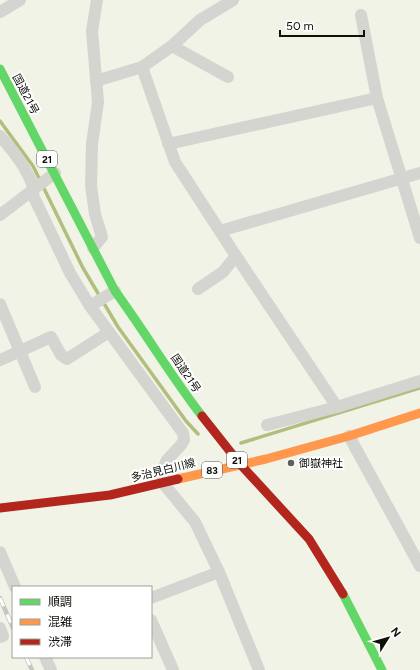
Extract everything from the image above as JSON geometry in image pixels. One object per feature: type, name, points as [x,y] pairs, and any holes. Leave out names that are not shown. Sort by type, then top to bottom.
[{"type":"main road","name":"国道21号","points":[[0,69],[115,291],[139,324],[179,386],[240,464],[309,539],[338,583],[382,670]]},
{"type":"main road","name":"多治見白川線","points":[[0,508],[110,495],[266,459],[349,436],[420,413]]},
{"type":"street","points":[[0,12],[20,0]]},
{"type":"street","points":[[93,248],[102,237],[95,214],[91,186],[92,144],[98,102],[92,31],[97,0]]},
{"type":"street","points":[[96,81],[142,67],[172,46],[200,20],[233,0]]},
{"type":"street","points":[[361,15],[377,98],[420,238]]},
{"type":"street","points":[[172,46],[228,77]]},
{"type":"street","points":[[142,67],[175,162],[337,407]]},
{"type":"street","points":[[168,144],[377,98]]},
{"type":"street","points":[[0,136],[16,155],[31,179],[33,190],[70,273],[90,306],[183,433],[184,440],[167,460],[163,469],[163,483],[195,522],[219,572],[259,670]]},
{"type":"street","points":[[0,215],[55,173]]},
{"type":"street","points":[[220,231],[420,173]]},
{"type":"street","points":[[198,289],[223,272],[236,256]]},
{"type":"street","points":[[90,306],[115,291]]},
{"type":"street","points":[[0,304],[35,387]]},
{"type":"street","points":[[0,360],[51,337],[61,355],[67,358],[109,332]]},
{"type":"street","points":[[266,425],[337,407],[420,381]]},
{"type":"street","points":[[349,436],[420,566]]},
{"type":"street","points":[[0,552],[15,586]]},
{"type":"street","points":[[152,598],[219,572]]},
{"type":"street","points":[[152,622],[173,670]]},
{"type":"street","points":[[0,628],[3,636],[0,637]]},
{"type":"street","points":[[45,658],[51,670]]},
{"type":"waterway","points":[[0,121],[33,166],[83,268],[118,327],[186,421],[198,434]]},
{"type":"waterway","points":[[241,443],[420,388]]},
{"type":"railway","points":[[0,598],[12,626]]},
{"type":"railway","points":[[26,658],[32,670]]},
{"type":"traffic: fast","points":[[0,69],[115,291],[202,416]]},
{"type":"traffic: fast","points":[[343,594],[382,670]]},
{"type":"traffic: slow","points":[[178,479],[266,459],[349,436],[420,413]]},
{"type":"traffic: jam","points":[[202,416],[240,464],[309,539],[343,594]]},
{"type":"traffic: jam","points":[[0,508],[110,495],[178,479]]},
{"type":"place","name":"御嶽神社","points":[[291,463]]}]
